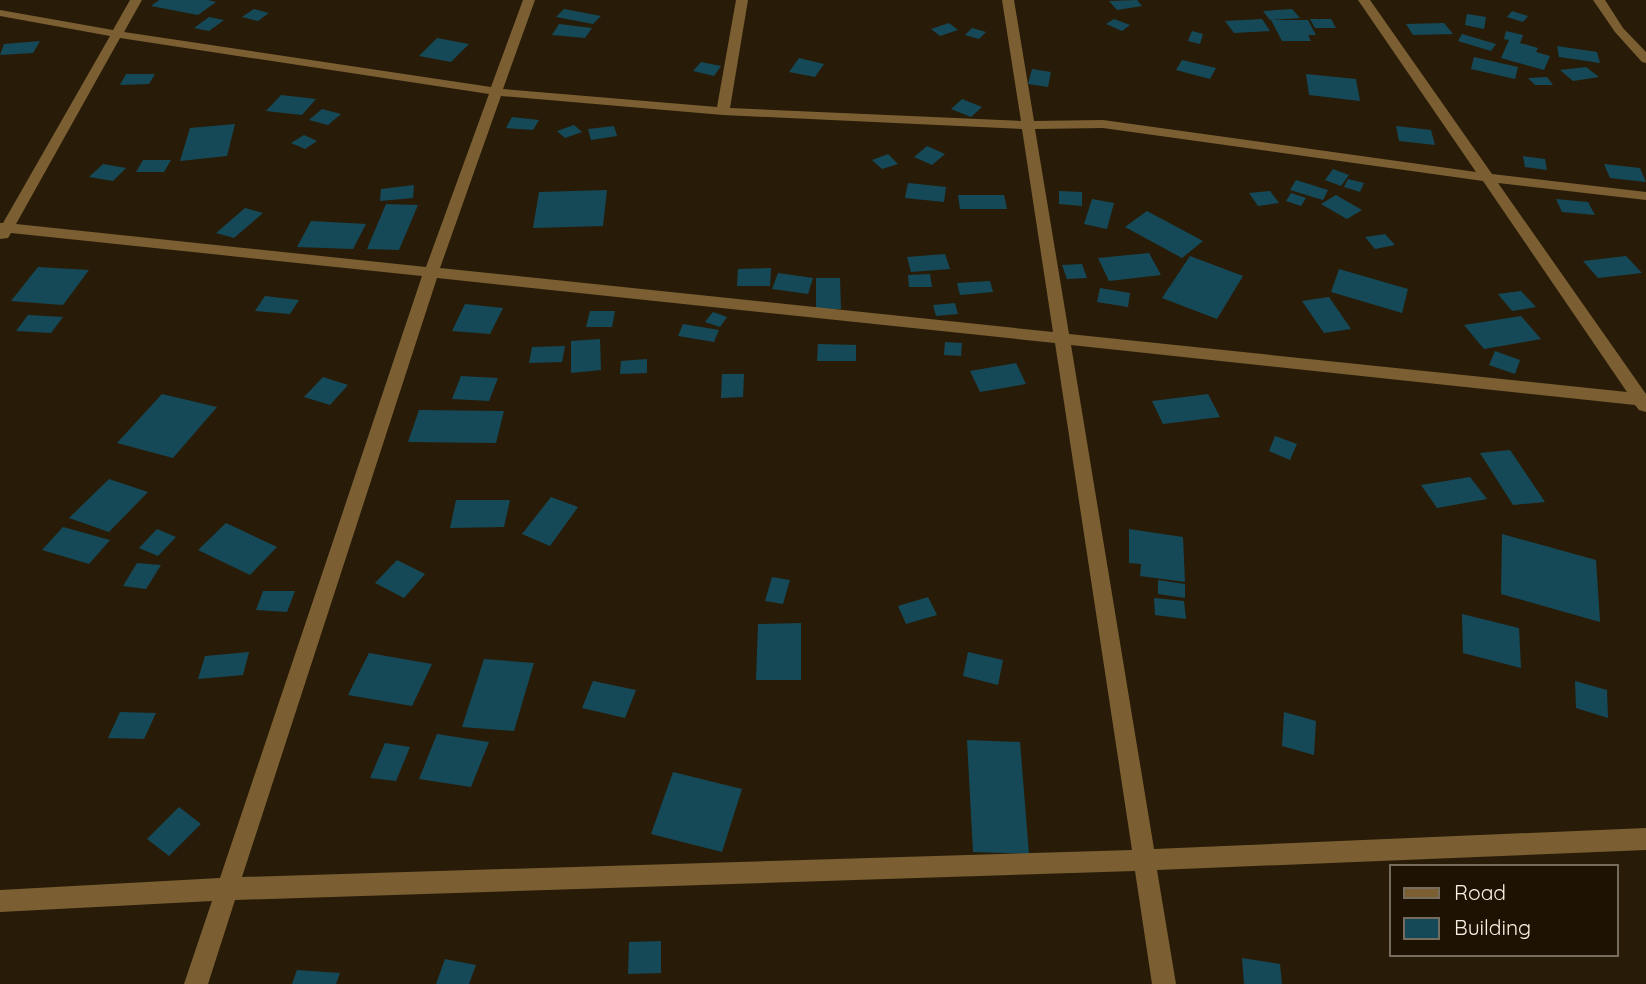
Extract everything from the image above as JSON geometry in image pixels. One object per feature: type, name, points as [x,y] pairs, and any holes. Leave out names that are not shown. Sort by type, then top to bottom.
[{"type":"street","points":[[136,0],[3,231],[431,272],[1644,402]]},
{"type":"street","points":[[196,984],[431,272],[529,0]]},
{"type":"street","points":[[723,111],[742,0]]},
{"type":"street","points":[[1008,0],[1164,984]]},
{"type":"street","points":[[1364,0],[1644,402]]},
{"type":"street","points":[[1599,0],[1619,30],[1646,59]]},
{"type":"street","points":[[0,13],[117,34],[498,92],[723,111],[1029,125],[1103,124],[1487,178],[1646,196]]},
{"type":"street","points":[[0,901],[228,888],[1144,860],[1646,839]]},
{"type":"building","points":[[159,0],[216,2],[198,15],[151,6]]},
{"type":"building","points":[[1137,0],[1142,6],[1117,10],[1109,1]]},
{"type":"building","points":[[254,9],[269,13],[258,21],[242,17]]},
{"type":"building","points":[[564,9],[601,16],[593,24],[556,17]]},
{"type":"building","points":[[1292,9],[1300,18],[1270,20],[1263,11]]},
{"type":"building","points":[[1512,11],[1528,16],[1523,22],[1507,17]]},
{"type":"building","points":[[1467,14],[1486,17],[1484,29],[1465,25]]},
{"type":"building","points":[[209,17],[224,20],[209,31],[194,28]]},
{"type":"building","points":[[1114,19],[1130,25],[1122,31],[1106,24]]},
{"type":"building","points":[[1262,19],[1270,31],[1234,33],[1225,21]]},
{"type":"building","points":[[1310,19],[1331,19],[1336,28],[1315,28]]},
{"type":"building","points":[[1271,20],[1308,20],[1316,35],[1308,35],[1311,41],[1282,41]]},
{"type":"building","points":[[949,23],[958,30],[940,36],[931,29]]},
{"type":"building","points":[[1444,23],[1453,34],[1413,35],[1406,24]]},
{"type":"building","points":[[559,24],[592,28],[585,38],[552,35]]},
{"type":"building","points":[[972,28],[986,32],[979,39],[965,35]]},
{"type":"building","points":[[1192,31],[1203,34],[1200,44],[1188,41]]},
{"type":"building","points":[[1506,31],[1523,35],[1520,43],[1538,48],[1536,52],[1550,56],[1544,70],[1501,58],[1509,40],[1504,39]]},
{"type":"building","points":[[1462,34],[1496,44],[1491,51],[1458,41]]},
{"type":"building","points":[[437,38],[469,44],[451,62],[419,56]]},
{"type":"building","points":[[40,41],[33,53],[0,55],[4,44]]},
{"type":"building","points":[[1557,46],[1597,52],[1600,63],[1559,57]]},
{"type":"building","points":[[1474,57],[1518,67],[1515,79],[1471,69]]},
{"type":"building","points":[[799,58],[824,64],[815,77],[789,72]]},
{"type":"building","points":[[1182,60],[1216,68],[1210,79],[1176,70]]},
{"type":"building","points":[[701,62],[721,66],[714,76],[693,71]]},
{"type":"building","points":[[1586,67],[1599,77],[1573,81],[1560,70]]},
{"type":"building","points":[[1032,69],[1051,72],[1048,87],[1028,84]]},
{"type":"building","points":[[126,74],[155,74],[149,84],[120,85]]},
{"type":"building","points":[[1306,74],[1356,79],[1360,101],[1309,95]]},
{"type":"building","points":[[1547,77],[1553,85],[1535,85],[1528,78]]},
{"type":"building","points":[[281,95],[316,99],[302,115],[266,111]]},
{"type":"building","points":[[962,99],[982,107],[971,117],[951,109]]},
{"type":"building","points":[[322,109],[341,114],[328,125],[309,120]]},
{"type":"building","points":[[512,117],[539,120],[533,130],[506,128]]},
{"type":"building","points":[[235,124],[227,156],[180,161],[190,128]]},
{"type":"building","points":[[574,125],[582,132],[565,138],[557,131]]},
{"type":"building","points":[[614,126],[617,136],[591,140],[588,129]]},
{"type":"building","points":[[1396,126],[1431,130],[1435,145],[1399,141]]},
{"type":"building","points":[[304,135],[317,141],[305,149],[291,143]]},
{"type":"building","points":[[927,146],[945,154],[932,165],[914,157]]},
{"type":"building","points":[[888,154],[898,164],[882,169],[872,160]]},
{"type":"building","points":[[1523,156],[1545,159],[1547,170],[1525,167]]},
{"type":"building","points":[[143,160],[171,160],[164,172],[136,172]]},
{"type":"building","points":[[103,164],[126,168],[113,181],[89,177]]},
{"type":"building","points":[[1604,164],[1640,168],[1646,182],[1610,178]]},
{"type":"building","points":[[1333,169],[1349,175],[1341,186],[1325,180]]},
{"type":"building","points":[[1348,179],[1364,183],[1360,192],[1344,187]]},
{"type":"building","points":[[1296,180],[1328,190],[1323,200],[1290,190]]},
{"type":"building","points":[[908,183],[946,187],[944,202],[905,198]]},
{"type":"building","points":[[414,185],[413,198],[380,201],[381,189]]},
{"type":"building","points":[[607,190],[603,226],[533,228],[539,192]]},
{"type":"building","points":[[1059,191],[1082,192],[1082,206],[1059,204]]},
{"type":"building","points":[[1270,191],[1279,203],[1258,206],[1249,193]]},
{"type":"building","points":[[1291,193],[1306,198],[1301,206],[1286,201]]},
{"type":"building","points":[[958,195],[1004,195],[1007,209],[960,209]]},
{"type":"building","points":[[1336,195],[1362,210],[1347,219],[1321,204]]},
{"type":"building","points":[[1092,199],[1114,203],[1107,229],[1084,224]]},
{"type":"building","points":[[1556,199],[1588,202],[1595,215],[1562,212]]},
{"type":"building","points":[[386,204],[418,205],[399,250],[367,249]]},
{"type":"building","points":[[245,208],[263,213],[234,238],[216,233]]},
{"type":"building","points":[[1147,211],[1203,241],[1182,258],[1125,227]]},
{"type":"building","points":[[311,221],[366,224],[353,249],[297,247]]},
{"type":"building","points":[[1385,234],[1395,245],[1375,249],[1365,237]]},
{"type":"building","points":[[1149,253],[1161,275],[1109,281],[1098,258]]},
{"type":"building","points":[[945,254],[950,269],[911,272],[907,257]]},
{"type":"building","points":[[1190,256],[1243,276],[1217,319],[1162,298]]},
{"type":"building","points":[[1626,256],[1642,273],[1598,278],[1583,261]]},
{"type":"building","points":[[1082,264],[1087,278],[1067,279],[1062,265]]},
{"type":"building","points":[[38,267],[89,270],[63,305],[11,301]]},
{"type":"building","points":[[771,268],[770,286],[737,286],[738,269]]},
{"type":"building","points":[[1339,269],[1408,289],[1402,313],[1331,292]]},
{"type":"building","points":[[778,273],[813,278],[808,294],[772,289]]},
{"type":"building","points":[[930,274],[932,287],[909,287],[908,275]]},
{"type":"building","points":[[816,278],[840,278],[841,309],[816,309]]},
{"type":"building","points":[[990,281],[993,292],[960,295],[957,283]]},
{"type":"building","points":[[1100,288],[1130,293],[1128,307],[1097,302]]},
{"type":"building","points":[[1521,291],[1536,307],[1512,311],[1498,294]]},
{"type":"building","points":[[265,296],[299,300],[290,314],[255,311]]},
{"type":"building","points":[[1329,297],[1351,329],[1324,333],[1302,301]]},
{"type":"building","points":[[955,303],[958,314],[936,316],[933,305]]},
{"type":"building","points":[[465,304],[503,308],[490,334],[452,331]]},
{"type":"building","points":[[590,311],[615,311],[612,327],[586,327]]},
{"type":"building","points":[[713,312],[727,317],[720,327],[705,322]]},
{"type":"building","points":[[28,315],[63,317],[51,333],[16,331]]},
{"type":"building","points":[[1521,316],[1541,339],[1484,349],[1464,325]]},
{"type":"building","points":[[683,324],[719,330],[714,342],[678,336]]},
{"type":"building","points":[[600,339],[601,370],[571,373],[571,341]]},
{"type":"building","points":[[945,342],[962,343],[961,356],[944,355]]},
{"type":"building","points":[[818,344],[856,345],[856,361],[817,361]]},
{"type":"building","points":[[565,346],[562,362],[529,363],[532,347]]},
{"type":"building","points":[[1495,351],[1520,360],[1515,374],[1489,365]]},
{"type":"building","points":[[647,359],[647,373],[620,374],[621,361]]},
{"type":"building","points":[[1016,363],[1026,384],[980,392],[970,371]]},
{"type":"building","points":[[722,374],[744,374],[743,397],[721,398]]},
{"type":"building","points":[[461,376],[498,378],[489,401],[452,399]]},
{"type":"building","points":[[323,377],[348,385],[330,405],[304,397]]},
{"type":"building","points":[[162,394],[217,407],[173,458],[117,443]]},
{"type":"building","points":[[1208,394],[1220,417],[1163,424],[1152,401]]},
{"type":"building","points":[[419,410],[504,411],[496,443],[408,442]]},
{"type":"building","points":[[1275,436],[1297,444],[1290,460],[1269,451]]},
{"type":"building","points":[[1510,450],[1545,502],[1513,505],[1480,453]]},
{"type":"building","points":[[1470,477],[1487,499],[1437,508],[1421,485]]},
{"type":"building","points":[[109,479],[148,492],[109,532],[69,518]]},
{"type":"building","points":[[551,497],[578,507],[550,546],[522,534]]},
{"type":"building","points":[[456,500],[510,500],[504,527],[450,528]]},
{"type":"building","points":[[226,523],[277,547],[250,575],[198,550]]},
{"type":"building","points":[[63,527],[110,540],[89,564],[42,550]]},
{"type":"building","points":[[157,529],[176,537],[158,556],[139,548]]},
{"type":"building","points":[[1129,529],[1183,537],[1185,582],[1140,576],[1141,564],[1129,563]]},
{"type":"building","points":[[1502,534],[1596,560],[1600,622],[1501,594]]},
{"type":"building","points":[[397,560],[425,574],[404,598],[375,583]]},
{"type":"building","points":[[137,563],[161,565],[146,589],[123,586]]},
{"type":"building","points":[[772,577],[790,580],[783,604],[765,601]]},
{"type":"building","points":[[1158,580],[1185,584],[1185,598],[1158,594]]},
{"type":"building","points":[[263,591],[295,591],[287,612],[256,610]]},
{"type":"building","points":[[928,597],[937,615],[906,624],[898,606]]},
{"type":"building","points":[[1154,598],[1184,601],[1186,619],[1155,615]]},
{"type":"building","points":[[1462,614],[1519,628],[1521,668],[1463,653]]},
{"type":"building","points":[[801,623],[801,680],[756,680],[758,624]]},
{"type":"building","points":[[249,652],[243,675],[198,679],[205,656]]},
{"type":"building","points":[[968,652],[1003,660],[998,685],[963,676]]},
{"type":"building","points":[[369,653],[432,664],[412,706],[348,695]]},
{"type":"building","points":[[484,659],[534,663],[514,731],[462,727]]},
{"type":"building","points":[[593,681],[636,690],[625,718],[582,708]]},
{"type":"building","points":[[1575,681],[1607,690],[1608,718],[1576,708]]},
{"type":"building","points":[[120,712],[156,713],[144,739],[108,738]]},
{"type":"building","points":[[1284,712],[1316,721],[1314,755],[1282,746]]},
{"type":"building","points":[[437,734],[489,742],[471,787],[419,779]]},
{"type":"building","points":[[967,740],[1020,742],[1029,854],[973,852]]},
{"type":"building","points":[[385,743],[410,747],[396,781],[370,778]]},
{"type":"building","points":[[673,772],[742,789],[722,852],[651,834]]},
{"type":"building","points":[[179,807],[201,824],[169,856],[147,839]]},
{"type":"building","points":[[661,941],[661,973],[628,974],[629,942]]},
{"type":"building","points":[[1242,958],[1280,964],[1282,984],[1244,984]]},
{"type":"building","points":[[445,959],[476,965],[469,984],[436,984]]},
{"type":"building","points":[[297,970],[340,973],[336,984],[292,984]]}]
